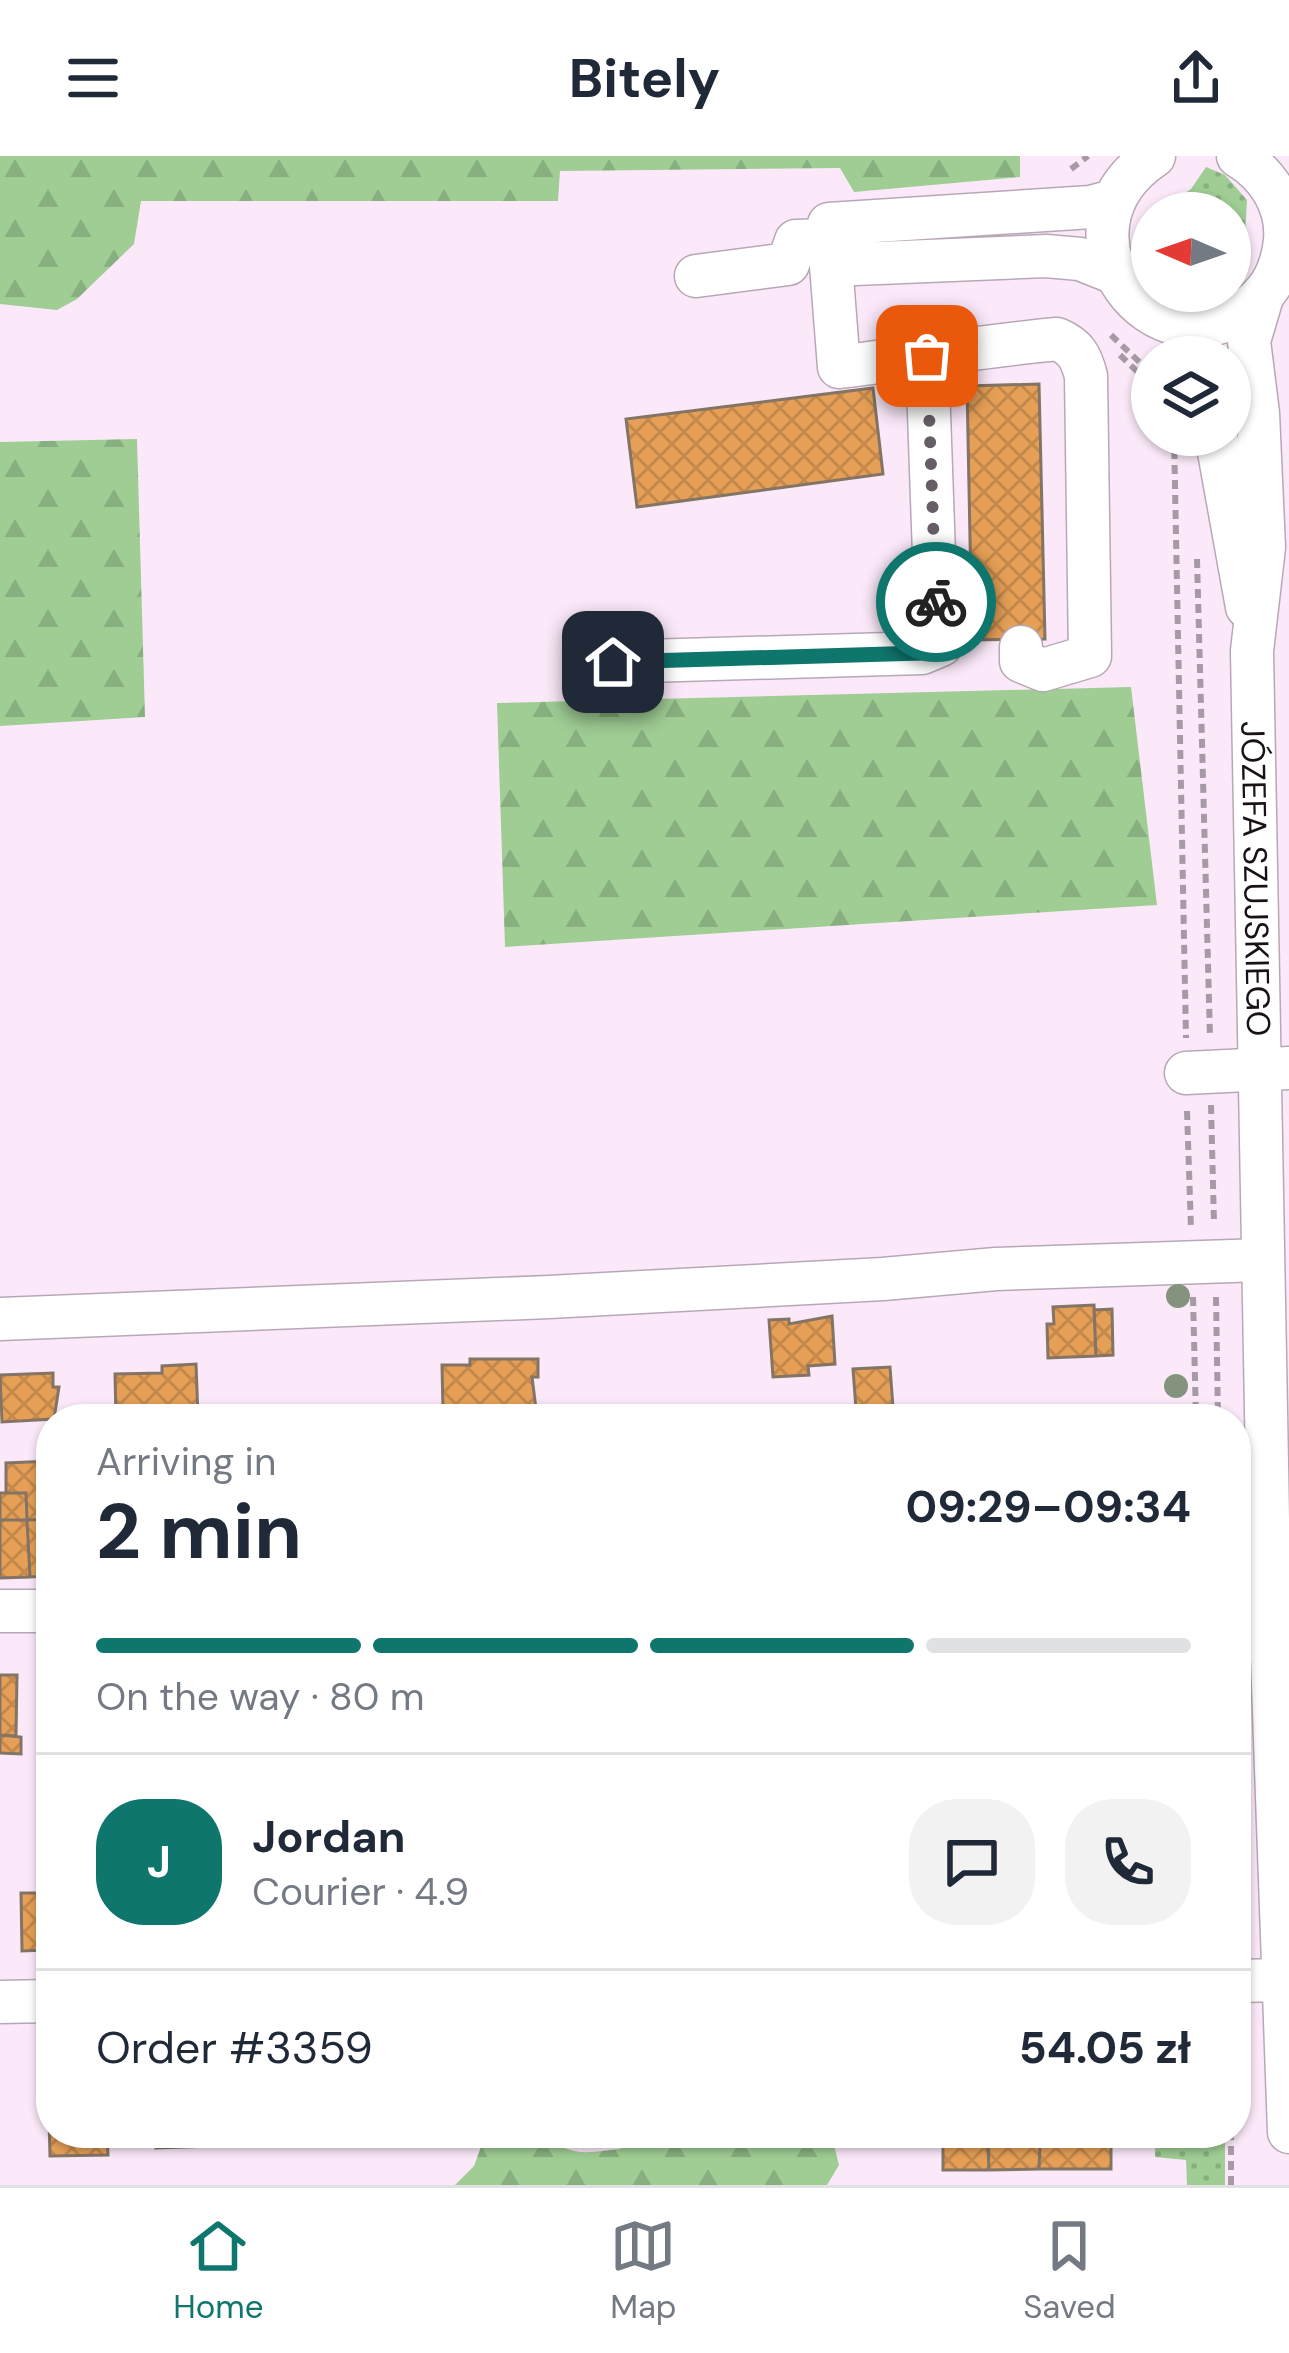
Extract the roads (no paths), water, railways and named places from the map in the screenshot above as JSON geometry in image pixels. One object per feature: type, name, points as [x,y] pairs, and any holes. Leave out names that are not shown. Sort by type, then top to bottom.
[{"type":"street","points":[[1154,156],[1136,168],[1113,201],[1107,243],[1114,272],[1133,299],[1166,320],[1193,326],[1219,323],[1240,315],[1275,279]]},
{"type":"street","name":"JÓZEFA SZUJSKIEGO","points":[[1252,631],[1264,547],[1250,341],[1283,259],[1286,230],[1280,202],[1262,171]]},
{"type":"street","points":[[1021,647],[1021,661],[1042,670],[1090,656],[1082,360],[1072,345],[1058,339],[838,367],[829,224],[1091,207],[1113,201]]},
{"type":"street","points":[[696,276],[788,264],[796,241],[830,253],[1080,259],[1114,272]]},
{"type":"street","points":[[1166,320],[1177,336]]},
{"type":"street","points":[[613,662],[922,653],[941,645],[946,631],[936,612],[927,356]]},
{"type":"street","name":"JÓZEFA SZUJSKIEGO","points":[[1220,456],[1252,631],[1274,1069],[1262,1260],[1265,1573],[1289,2132]]},
{"type":"street","points":[[1198,1072],[1274,1069]]},
{"type":"street","points":[[0,1318],[549,1297],[883,1279],[996,1268],[1262,1260]]},
{"type":"street","points":[[0,1611],[36,1610]]},
{"type":"street","points":[[1251,1981],[1282,1980]]},
{"type":"street","points":[[0,2002],[36,2001]]}]
